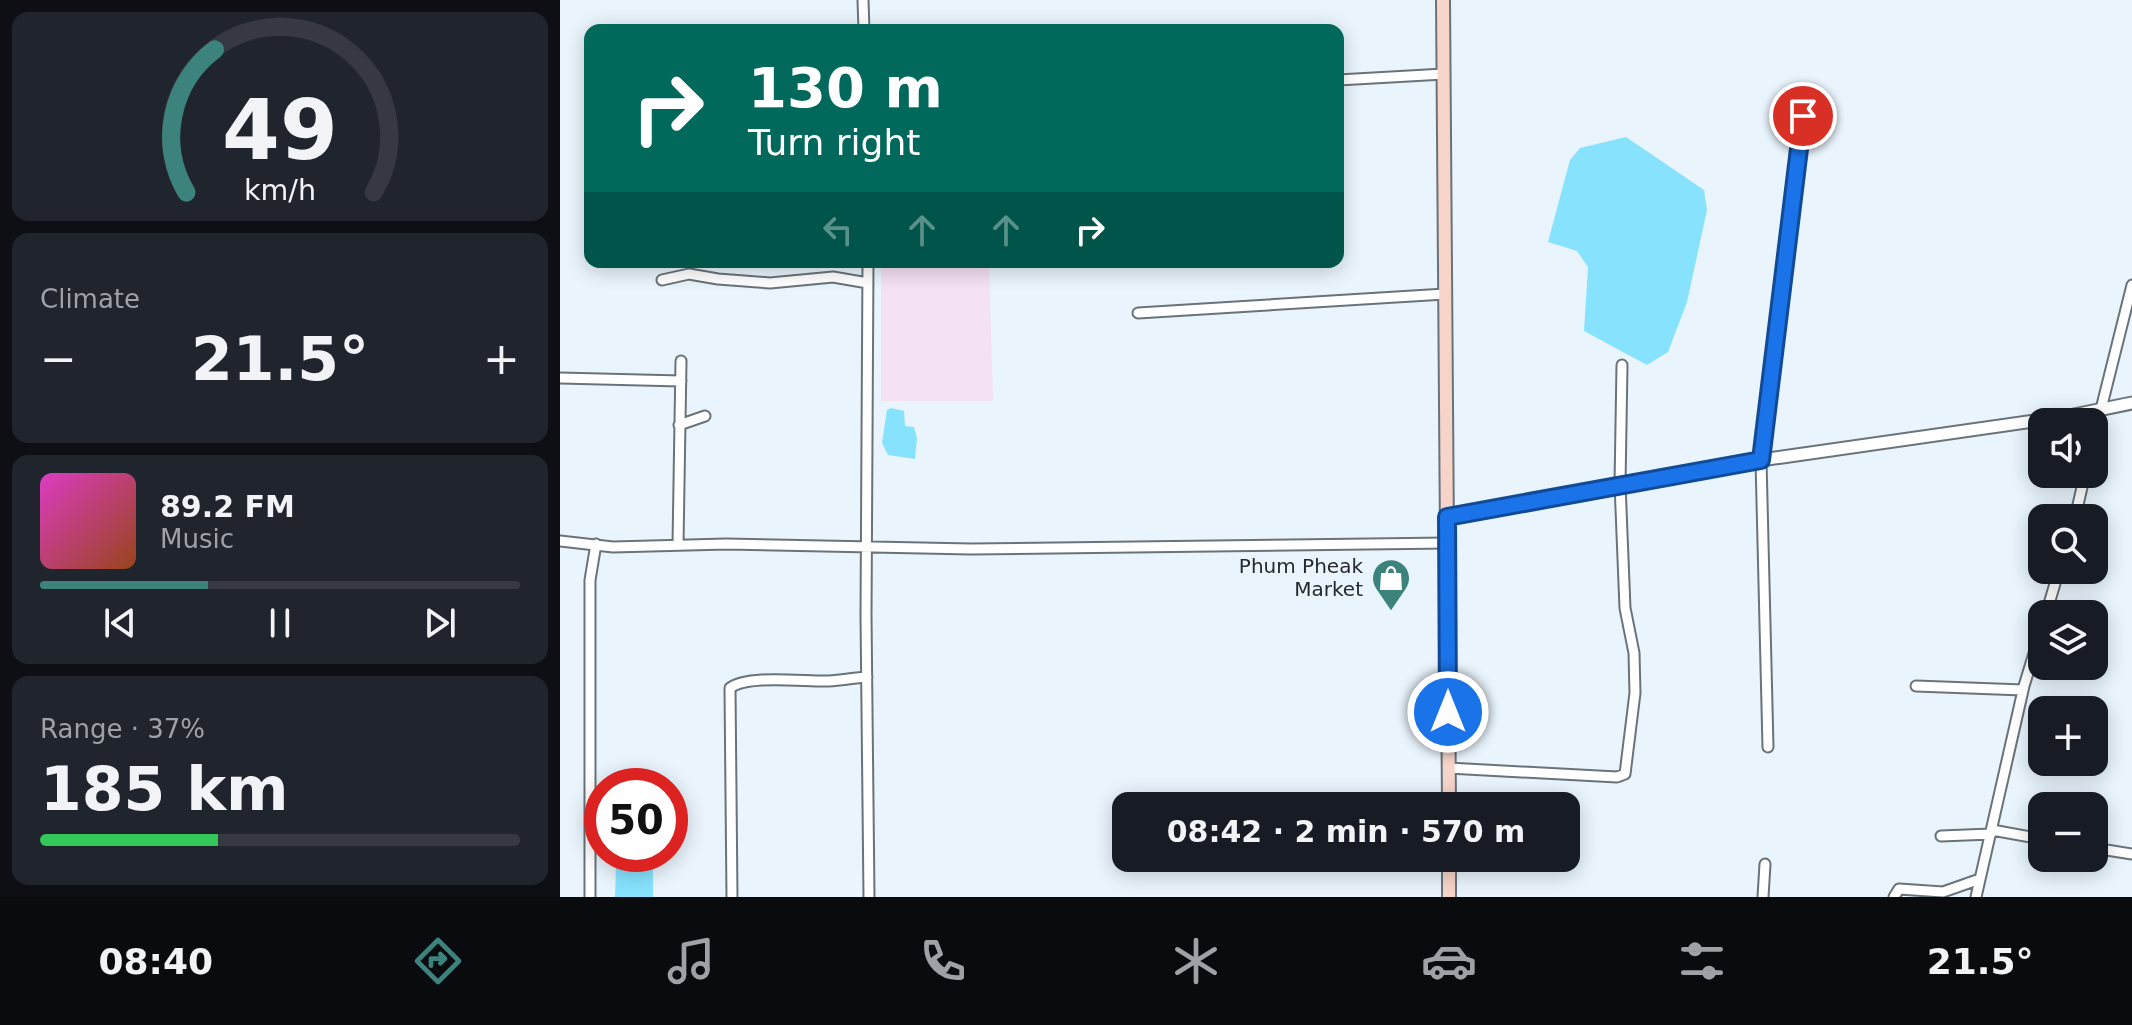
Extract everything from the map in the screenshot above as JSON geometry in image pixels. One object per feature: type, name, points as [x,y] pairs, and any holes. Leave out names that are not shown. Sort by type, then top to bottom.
[{"type":"main road","points":[[1443,0],[1449,792]]},
{"type":"main road","points":[[1449,872],[1449,897]]},
{"type":"street","points":[[863,0],[864,24]]},
{"type":"street","points":[[1344,80],[1444,74]]},
{"type":"street","points":[[1768,747],[1761,460],[1803,116]]},
{"type":"street","points":[[868,268],[869,897]]},
{"type":"street","points":[[662,280],[689,274],[770,283],[833,277],[868,283]]},
{"type":"street","points":[[2101,408],[2132,285]]},
{"type":"street","points":[[1138,313],[1445,294]]},
{"type":"street","points":[[678,545],[681,361]]},
{"type":"street","points":[[1448,768],[1617,777],[1625,774],[1635,675],[1625,608],[1620,484],[1622,365]]},
{"type":"street","points":[[560,378],[681,381]]},
{"type":"street","points":[[2106,408],[2132,403]]},
{"type":"street","points":[[679,425],[705,416]]},
{"type":"street","points":[[1447,517],[1761,460],[2028,422]]},
{"type":"street","points":[[560,541],[613,547],[867,546],[971,549],[1447,543]]},
{"type":"street","points":[[590,897],[590,580],[596,544]]},
{"type":"street","points":[[1976,897],[2028,673]]},
{"type":"street","points":[[732,897],[730,688],[736,683],[756,681],[831,681],[867,677]]},
{"type":"street","points":[[1916,686],[2023,690]]},
{"type":"street","points":[[1941,836],[1992,832],[2028,837]]},
{"type":"street","points":[[2108,850],[2132,854]]},
{"type":"street","points":[[1763,897],[1765,864]]},
{"type":"street","points":[[1894,897],[1899,889],[1943,892],[1980,879]]},
{"type":"shaded area","points":[[881,268],[989,268],[993,401],[881,401]]},
{"type":"water","points":[[1626,137],[1704,190],[1707,210],[1687,302],[1668,352],[1647,365],[1584,331],[1588,267],[1577,251],[1548,242],[1570,160],[1580,148]]},
{"type":"water","points":[[887,410],[904,411],[905,426],[914,427],[917,438],[915,459],[888,455],[882,443]]},
{"type":"water","points":[[616,872],[653,872],[653,897],[615,897]]},
{"type":"place","name":"Phum Pheak Market","points":[[1391,612]]},
{"type":"route","points":[[1448,712],[1447,517],[1761,460],[1803,116]]}]
